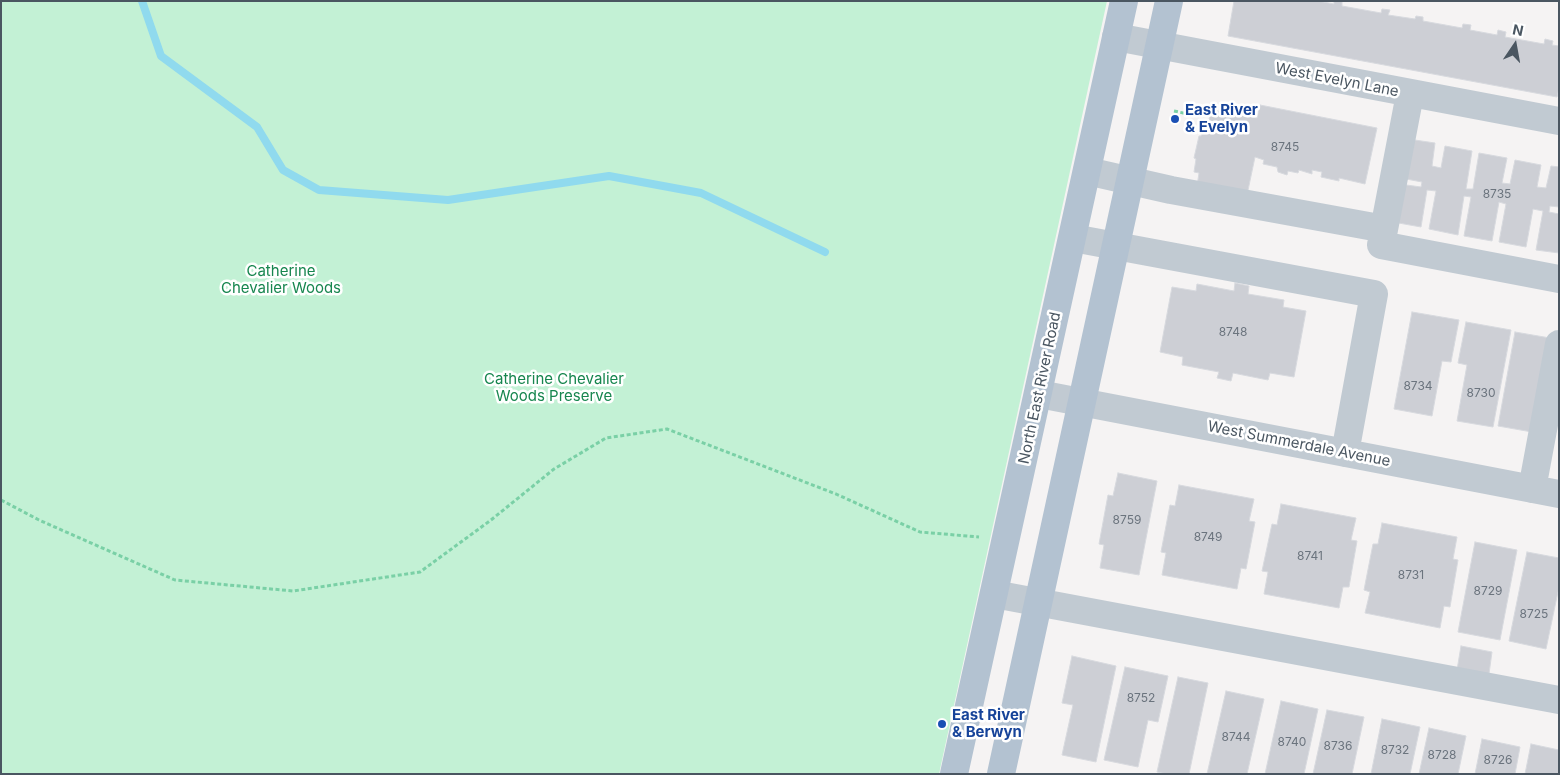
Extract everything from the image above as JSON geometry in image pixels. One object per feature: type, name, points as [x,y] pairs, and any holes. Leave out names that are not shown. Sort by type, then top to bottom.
[{"type":"main road","name":"North East River Road","points":[[954,774],[1124,1]]},
{"type":"main road","points":[[1001,774],[1169,1]]},
{"type":"street","name":"West Evelyn Lane","points":[[1116,37],[1559,121]]},
{"type":"street","points":[[1410,94],[1381,245],[1559,279]]},
{"type":"street","points":[[1087,171],[1171,190],[1374,227]]},
{"type":"street","points":[[1073,238],[1374,294],[1345,453]]},
{"type":"street","points":[[1532,489],[1559,344]]},
{"type":"street","name":"West Summerdale Avenue","points":[[1039,394],[1559,494]]},
{"type":"street","points":[[994,594],[1559,700]]},
{"type":"path","points":[[1,500],[39,520],[175,580],[292,591],[420,572],[492,520],[554,468],[606,438],[667,429],[836,494],[920,532],[981,538]]},
{"type":"green space","name":"Catherine Chevalier Woods","points":[[1,1],[1107,1],[939,774],[1,774]]},
{"type":"building","points":[[1234,1],[1318,1],[1334,4],[1334,1],[1342,1],[1342,6],[1381,13],[1382,9],[1390,10],[1388,15],[1415,19],[1416,16],[1423,17],[1423,21],[1462,28],[1463,24],[1471,25],[1470,30],[1497,35],[1498,30],[1506,32],[1505,37],[1544,44],[1545,39],[1553,41],[1552,45],[1559,46],[1559,88],[1557,97],[1228,36]]},
{"type":"building","points":[[1260,105],[1377,128],[1365,184],[1339,178],[1339,181],[1321,177],[1322,172],[1312,170],[1312,174],[1299,170],[1298,173],[1288,171],[1287,175],[1278,172],[1277,167],[1263,164],[1264,160],[1255,157],[1247,195],[1197,186],[1199,173],[1194,172],[1196,159],[1194,158],[1199,136],[1201,136],[1204,124],[1208,125],[1211,110],[1257,118]]},
{"type":"building","points":[[1408,139],[1435,143],[1432,166],[1441,168],[1445,146],[1472,151],[1466,189],[1473,189],[1479,153],[1507,158],[1502,183],[1510,184],[1515,160],[1541,165],[1537,187],[1546,188],[1551,166],[1559,167],[1559,207],[1550,206],[1549,212],[1559,214],[1559,253],[1536,250],[1543,211],[1533,209],[1526,247],[1499,242],[1506,204],[1499,202],[1492,241],[1464,236],[1471,197],[1464,196],[1458,235],[1429,229],[1436,191],[1427,190],[1421,227],[1393,222],[1399,184],[1421,187],[1422,182],[1401,178]]},
{"type":"building","points":[[1235,283],[1249,286],[1248,294],[1284,300],[1283,307],[1306,311],[1294,377],[1270,373],[1268,380],[1233,373],[1231,381],[1217,378],[1219,372],[1182,365],[1183,357],[1160,352],[1172,287],[1196,291],[1197,284],[1234,291]]},
{"type":"building","points":[[1412,312],[1459,320],[1451,362],[1442,361],[1432,416],[1394,409]]},
{"type":"building","points":[[1466,322],[1511,330],[1493,427],[1457,421],[1467,365],[1458,363]]},
{"type":"building","points":[[1515,332],[1550,338],[1532,432],[1498,426]]},
{"type":"building","points":[[1118,473],[1157,481],[1139,575],[1100,568],[1104,545],[1099,544],[1108,495],[1113,496]]},
{"type":"building","points":[[1179,485],[1254,499],[1249,521],[1255,522],[1246,569],[1241,568],[1237,589],[1162,575],[1166,553],[1161,552],[1170,505],[1175,506]]},
{"type":"building","points":[[1281,504],[1356,518],[1351,540],[1357,541],[1349,587],[1343,587],[1339,608],[1264,594],[1268,572],[1262,571],[1272,524],[1277,525]]},
{"type":"building","points":[[1382,523],[1457,537],[1453,559],[1458,560],[1450,607],[1444,606],[1440,628],[1365,613],[1370,592],[1364,590],[1373,544],[1378,544]]},
{"type":"building","points":[[1475,542],[1517,550],[1500,640],[1458,632]]},
{"type":"building","points":[[1527,552],[1559,558],[1559,587],[1546,649],[1509,641]]},
{"type":"building","points":[[1461,646],[1492,652],[1488,681],[1456,676]]},
{"type":"building","points":[[1072,656],[1116,666],[1096,762],[1062,755],[1073,705],[1062,703]]},
{"type":"building","points":[[1125,667],[1168,676],[1158,722],[1148,720],[1138,767],[1104,760]]},
{"type":"building","points":[[1178,677],[1208,683],[1189,774],[1167,774],[1157,772]]},
{"type":"building","points":[[1226,691],[1264,699],[1247,774],[1207,774]]},
{"type":"building","points":[[1281,701],[1318,709],[1304,774],[1265,774]]},
{"type":"building","points":[[1327,710],[1364,717],[1352,774],[1313,774]]},
{"type":"building","points":[[1382,719],[1420,727],[1410,774],[1371,774]]},
{"type":"building","points":[[1429,728],[1466,736],[1458,774],[1419,774]]},
{"type":"building","points":[[1482,739],[1520,747],[1515,774],[1475,774]]},
{"type":"building","points":[[1531,744],[1559,750],[1559,774],[1525,774]]},
{"type":"waterway","points":[[142,1],[161,56],[257,127],[283,170],[319,190],[448,200],[609,176],[701,193],[825,252]]},
{"type":"place","name":"East River & Evelyn","points":[[1175,119]]},
{"type":"place","name":"East River & Berwyn","points":[[942,724]]},
{"type":"park label","name":"Catherine Chevalier Woods Preserve","points":[[554,388]]}]
